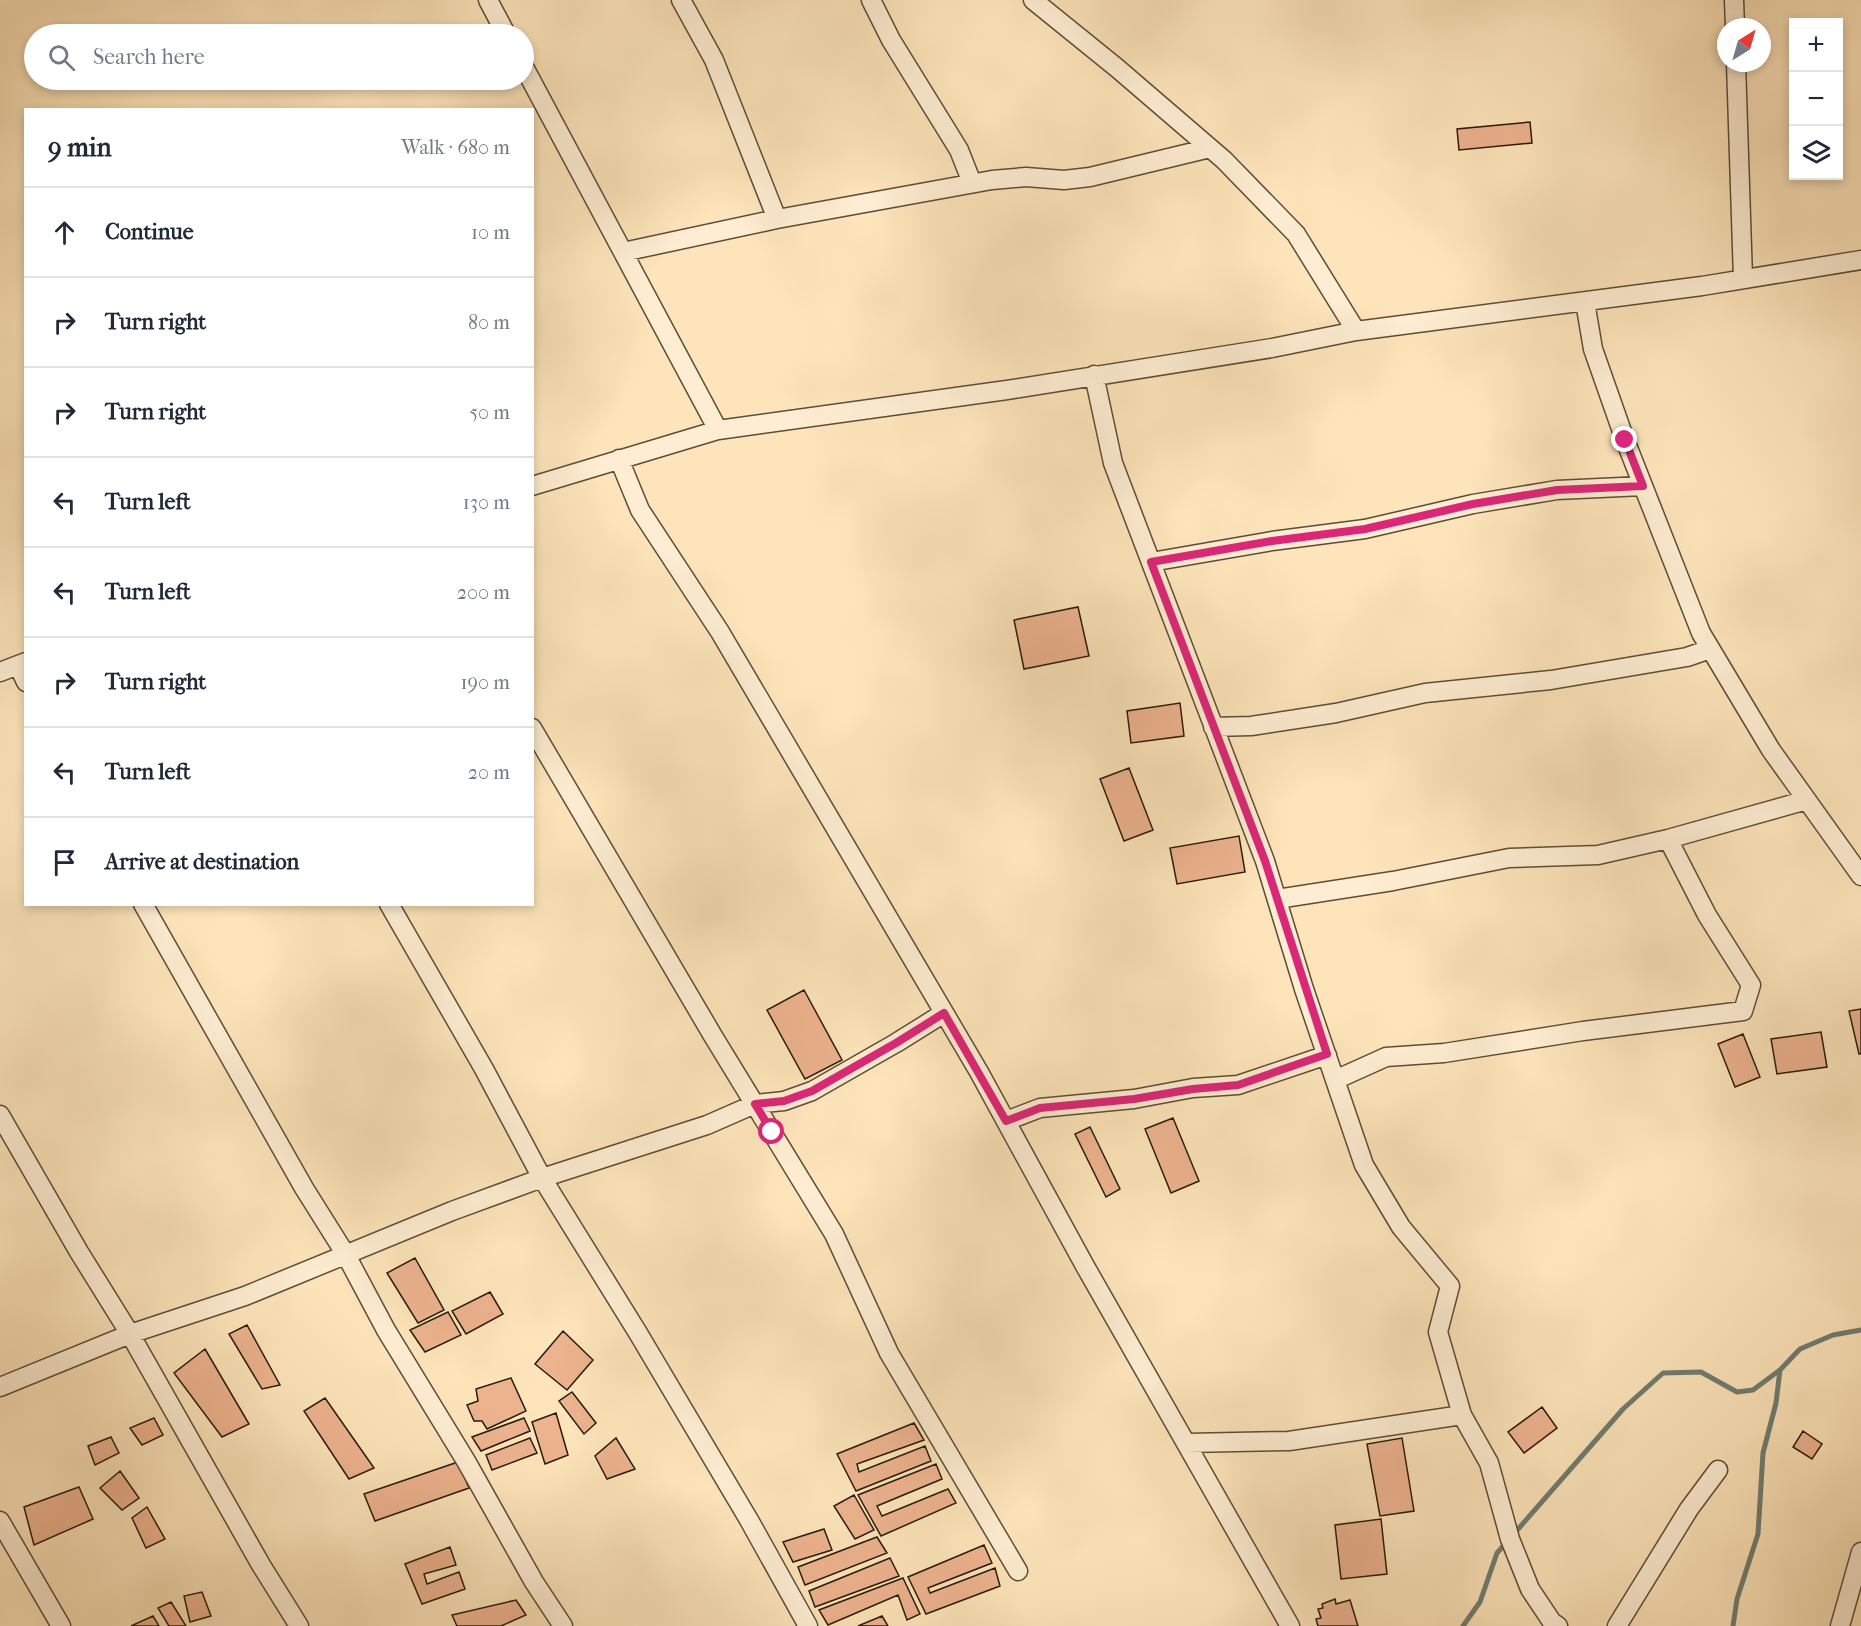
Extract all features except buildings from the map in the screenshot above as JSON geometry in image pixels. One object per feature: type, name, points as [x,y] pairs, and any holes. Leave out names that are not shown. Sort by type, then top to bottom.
[{"type":"street","points":[[488,0],[501,24]]},
{"type":"street","points":[[681,0],[714,60],[777,219]]},
{"type":"street","points":[[871,0],[891,40],[959,150],[972,183]]},
{"type":"street","points":[[1033,0],[1210,148],[1296,234],[1356,331]]},
{"type":"street","points":[[1734,0],[1735,18]]},
{"type":"street","points":[[1736,72],[1743,279]]},
{"type":"street","points":[[534,86],[718,430]]},
{"type":"street","points":[[623,252],[777,219],[972,183],[1026,177],[1064,180],[1090,177],[1210,148]]},
{"type":"street","points":[[534,485],[718,430],[1272,348],[1356,331],[1585,302],[1861,260]]},
{"type":"street","points":[[1585,302],[1593,349],[1625,440],[1701,633],[1771,750],[1861,876]]},
{"type":"street","points":[[1094,375],[1113,464],[1265,861],[1364,1165],[1401,1227],[1450,1286],[1438,1332],[1462,1415],[1489,1463],[1510,1539],[1530,1589],[1552,1622],[1558,1626]]},
{"type":"street","points":[[619,459],[640,510],[720,632],[944,1013],[1290,1626]]},
{"type":"street","points":[[1151,562],[1272,541],[1365,529],[1473,504],[1557,490],[1643,486]]},
{"type":"street","points":[[1213,727],[1251,726],[1336,713],[1425,693],[1551,680],[1687,657],[1710,649]]},
{"type":"street","points":[[0,672],[23,670]]},
{"type":"street","points":[[534,731],[713,1036],[834,1234],[889,1353],[1018,1571]]},
{"type":"street","points":[[1277,899],[1393,881],[1509,858],[1598,855],[1668,839],[1807,800]]},
{"type":"street","points":[[1335,1080],[1386,1057],[1444,1053],[1583,1031],[1743,1011],[1750,985],[1707,915],[1668,839]]},
{"type":"street","points":[[144,906],[304,1188],[346,1256],[386,1330],[466,1461],[534,1582],[563,1626]]},
{"type":"street","points":[[390,906],[484,1069],[542,1178],[644,1343],[749,1520],[808,1626]]},
{"type":"street","points":[[0,1387],[130,1334],[245,1296],[452,1211],[542,1178],[707,1125],[755,1104],[784,1101],[812,1091],[944,1013]]},
{"type":"street","points":[[1006,1121],[1040,1108],[1134,1099],[1193,1089],[1238,1085],[1327,1054]]},
{"type":"street","points":[[0,1115],[79,1252],[130,1334],[261,1565],[299,1626]]},
{"type":"street","points":[[1187,1443],[1289,1441],[1462,1415]]},
{"type":"street","points":[[1617,1626],[1689,1509],[1718,1470]]},
{"type":"street","points":[[0,1521],[5,1542],[61,1626]]},
{"type":"street","points":[[1840,1626],[1861,1552]]},
{"type":"waterway","points":[[1512,1536],[1623,1409],[1663,1373],[1701,1372],[1737,1392],[1753,1390],[1780,1370],[1800,1349],[1833,1335],[1861,1330]]},
{"type":"waterway","points":[[1733,1626],[1737,1599],[1758,1534],[1763,1453],[1776,1403],[1780,1370]]},
{"type":"waterway","points":[[1463,1626],[1480,1602],[1497,1553],[1506,1543]]},
{"type":"route","points":[[772,1132],[755,1104],[784,1101],[812,1091],[944,1013],[1006,1121],[1040,1108],[1134,1099],[1193,1089],[1238,1085],[1327,1054],[1265,861],[1151,562],[1272,541],[1365,529],[1473,504],[1557,490],[1643,486],[1625,440]]}]
